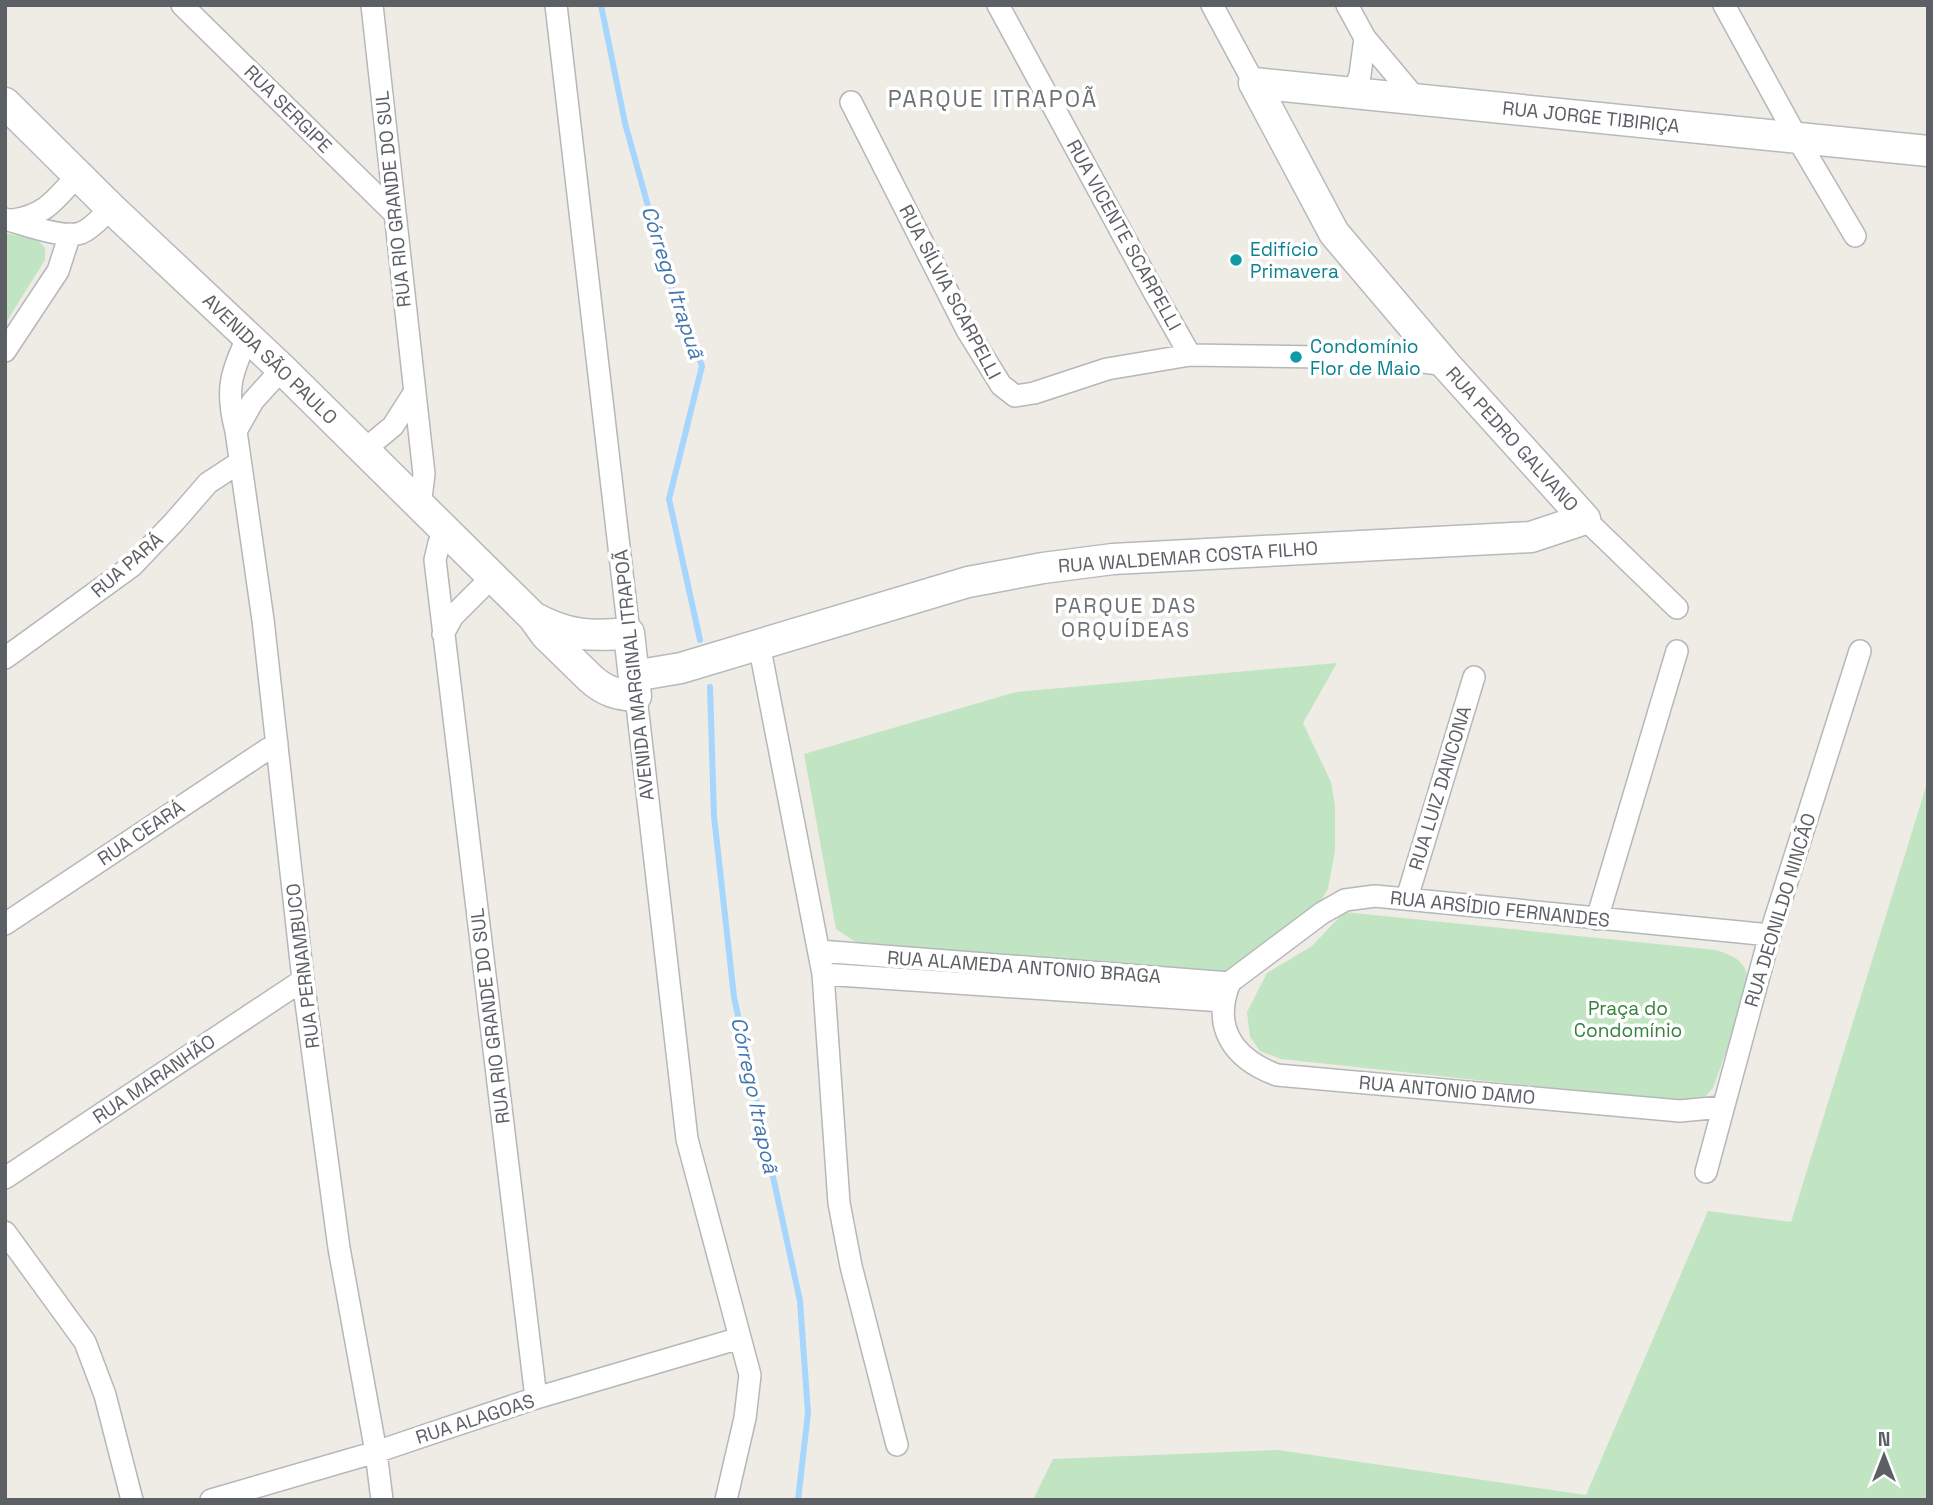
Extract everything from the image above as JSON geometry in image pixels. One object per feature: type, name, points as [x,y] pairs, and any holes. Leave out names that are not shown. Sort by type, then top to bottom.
[{"type":"main road","name":"RUA JORGE TIBIRIÇA","points":[[1254,83],[1928,151]]},
{"type":"main road","name":"RUA PEDRO GALVANO","points":[[1254,83],[1334,233],[1446,365],[1585,519]]},
{"type":"main road","name":"AVENIDA SÃO PAULO","points":[[5,103],[111,208],[282,369],[597,685],[618,695],[635,686]]},
{"type":"main road","name":"RUA WALDEMAR COSTA FILHO","points":[[635,686],[681,668],[968,582],[1043,568],[1113,559],[1531,537],[1585,519]]},
{"type":"main road","name":"AVENIDA SÃO PAULO","points":[[533,618],[570,633],[588,636],[629,633]]},
{"type":"main road","name":"AVENIDA MARGINAL ITRAPOÃ","points":[[629,633],[635,686]]},
{"type":"street","name":"RUA SERGIPE","points":[[182,5],[394,213]]},
{"type":"street","name":"RUA RIO GRANDE DO SUL","points":[[372,5],[424,474],[420,506]]},
{"type":"street","name":"AVENIDA MARGINAL ITRAPOÃ","points":[[556,5],[629,633]]},
{"type":"street","name":"RUA VICENTE SCARPELLI","points":[[998,5],[1191,355]]},
{"type":"street","name":"RUA PEDRO GALVANO","points":[[1212,5],[1254,83]]},
{"type":"street","points":[[1347,5],[1365,38],[1417,100]]},
{"type":"street","points":[[1724,5],[1797,138],[1855,236]]},
{"type":"street","points":[[1353,93],[1360,75],[1365,38]]},
{"type":"street","name":"RUA SÍLVIA SCARPELLI","points":[[851,102],[967,330],[1001,386],[1015,396],[1034,394],[1107,369],[1191,355],[1394,358],[1446,365]]},
{"type":"street","points":[[8,220],[31,217],[46,208],[78,175]]},
{"type":"street","points":[[8,220],[71,234],[85,231],[111,208]]},
{"type":"street","points":[[5,351],[58,271],[71,234]]},
{"type":"street","points":[[1394,358],[1418,332]]},
{"type":"street","name":"RUA PERNAMBUCO","points":[[248,337],[231,378],[231,411],[263,620],[303,980],[339,1248],[376,1452],[382,1500]]},
{"type":"street","points":[[236,430],[253,401],[282,369]]},
{"type":"street","points":[[364,450],[393,426],[415,394]]},
{"type":"street","name":"RUA PARÁ","points":[[5,658],[132,566],[208,483],[240,461]]},
{"type":"street","name":"RUA PEDRO GALVANO","points":[[1585,519],[1677,608]]},
{"type":"street","name":"RUA RIO GRANDE DO SUL","points":[[446,531],[439,543],[435,560],[536,1398]]},
{"type":"street","points":[[443,634],[453,616],[492,577]]},
{"type":"street","points":[[759,644],[823,974],[839,1203],[851,1266],[897,1446]]},
{"type":"street","points":[[1597,919],[1677,651]]},
{"type":"street","name":"RUA DEONILDO NINCÃO","points":[[1706,1172],[1770,935],[1860,651]]},
{"type":"street","name":"RUA LUIZ DANCONA","points":[[1407,898],[1474,677]]},
{"type":"street","name":"AVENIDA MARGINAL ITRAPOÃ","points":[[635,686],[687,1139],[750,1375],[745,1418],[726,1500]]},
{"type":"street","name":"RUA CEARÁ","points":[[5,924],[277,743]]},
{"type":"street","name":"RUA ARSÍDIO FERNANDES","points":[[1226,993],[1322,913],[1345,900],[1375,896],[1770,935]]},
{"type":"street","name":"RUA ALAMEDA ANTONIO BRAGA","points":[[819,951],[1226,993]]},
{"type":"street","name":"RUA ALAMEDA ANTONIO BRAGA","points":[[823,974],[1226,993]]},
{"type":"street","name":"RUA MARANHÃO","points":[[5,1178],[303,980]]},
{"type":"street","name":"RUA ANTONIO DAMO","points":[[1226,993],[1224,1029],[1243,1058],[1257,1068],[1277,1075],[1680,1111],[1722,1107]]},
{"type":"street","points":[[5,1232],[85,1342],[105,1395],[132,1500]]},
{"type":"street","name":"RUA ALAGOAS","points":[[223,1498],[376,1452],[536,1398],[740,1339]]},
{"type":"green space","points":[[5,233],[37,240],[45,248],[45,260],[5,324]]},
{"type":"green space","points":[[1337,663],[1303,723],[1331,782],[1335,805],[1335,851],[1328,889],[1319,904],[1270,947],[1214,977],[865,948],[836,929],[804,754],[1016,692]]},
{"type":"green space","points":[[1928,780],[1928,1500],[1033,1500],[1053,1459],[1278,1450],[1586,1495],[1708,1211],[1791,1222]]},
{"type":"green space","name":"Praça do Condomínio","points":[[1344,912],[1716,950],[1731,956],[1744,966],[1749,987],[1713,1088],[1703,1099],[1685,1101],[1618,1095],[1281,1059],[1260,1051],[1250,1037],[1247,1012],[1267,973],[1312,946]]},
{"type":"waterway","name":"Córrego Itrapuã","points":[[601,5],[625,123],[669,282],[702,366],[669,499],[700,640]]},
{"type":"waterway","name":"Córrego Itrapoã","points":[[710,687],[714,816],[734,997],[800,1301],[808,1413],[798,1500]]},
{"type":"place","name":"Edifício Primavera","points":[[1236,260]]},
{"type":"place","name":"Condomínio Flor de Maio","points":[[1296,357]]},
{"type":"district","name":"PARQUE ITRAPOÃ","points":[[993,99]]},
{"type":"district","name":"PARQUE DAS ORQUÍDEAS","points":[[1126,617]]}]
